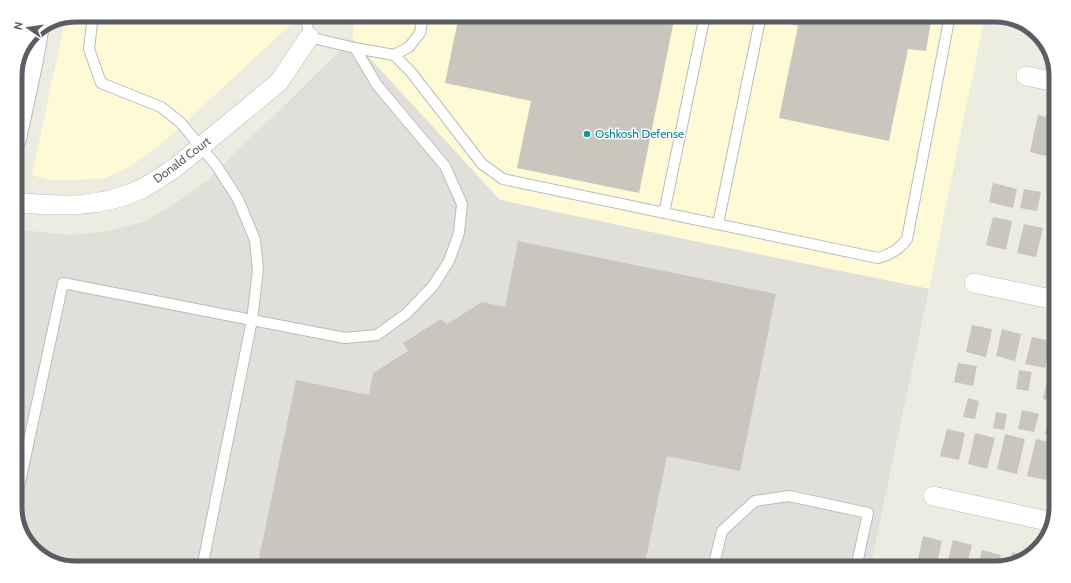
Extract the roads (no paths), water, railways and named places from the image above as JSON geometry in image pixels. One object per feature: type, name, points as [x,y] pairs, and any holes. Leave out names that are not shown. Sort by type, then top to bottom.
[{"type":"street","name":"Donald Court","points":[[22,203],[60,206],[100,203],[121,198],[141,190],[176,167],[279,82],[308,37]]},
{"type":"street","points":[[22,106],[34,48]]},
{"type":"street","points":[[1026,76],[1049,81]]},
{"type":"street","points":[[974,283],[1049,299]]},
{"type":"street","points":[[933,496],[1047,521]]},
{"type":"lane","points":[[92,22],[89,49],[101,83],[161,107],[180,122],[216,164],[238,199],[255,240],[258,270],[252,320],[203,561]]},
{"type":"lane","points":[[307,22],[308,37],[394,55],[412,72],[482,164],[503,179],[878,258],[887,256],[896,251],[907,239],[949,22]]},
{"type":"lane","points":[[394,55],[409,47],[420,33],[422,22]]},
{"type":"lane","points":[[664,213],[704,22]]},
{"type":"lane","points":[[718,224],[760,22]]},
{"type":"lane","points":[[22,473],[63,283],[345,338],[377,335],[406,314],[433,286],[449,261],[459,233],[462,204],[445,166],[377,85],[355,48]]},
{"type":"lane","points":[[715,561],[722,531],[755,502],[790,496],[868,513],[858,561]]},
{"type":"place","name":"Oshkosh Defense","points":[[587,134]]}]
